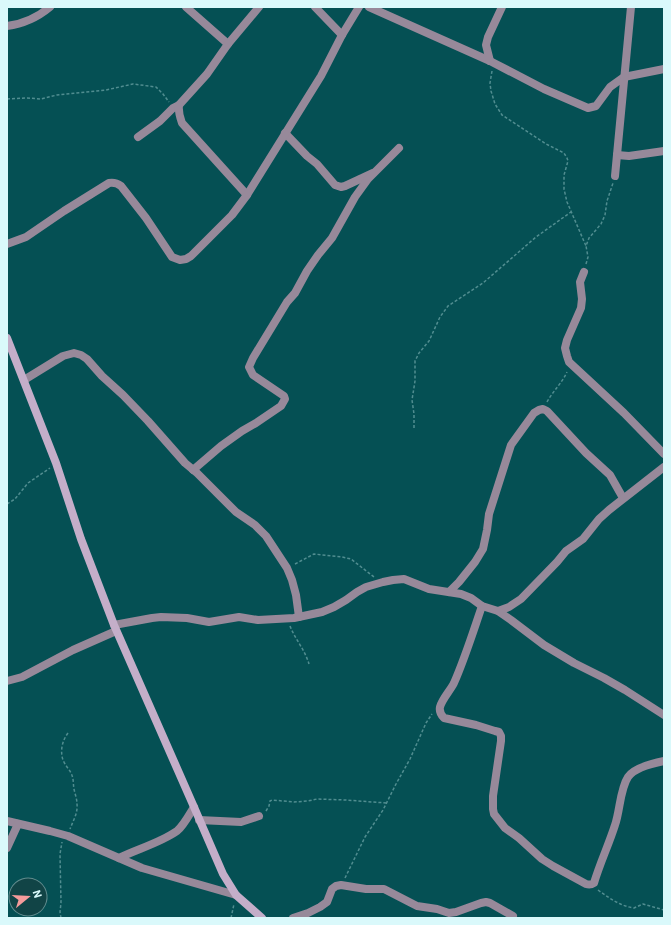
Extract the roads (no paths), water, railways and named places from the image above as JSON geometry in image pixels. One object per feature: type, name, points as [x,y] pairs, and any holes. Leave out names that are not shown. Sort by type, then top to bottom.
[{"type":"main road","points":[[7,338],[56,463],[81,539],[115,628],[199,820],[223,874],[235,895],[262,918]]},
{"type":"street","points":[[7,26],[32,19],[50,7]]},
{"type":"street","points":[[186,7],[228,44]]},
{"type":"street","points":[[138,137],[176,107],[207,74],[228,44],[260,7]]},
{"type":"street","points":[[315,7],[342,35]]},
{"type":"street","points":[[7,244],[26,237],[113,182],[121,186],[146,218],[172,257],[180,260],[191,256],[232,215],[247,195],[321,76],[342,35],[359,7]]},
{"type":"street","points":[[369,7],[491,61],[588,108],[596,106],[610,87],[624,77],[664,69]]},
{"type":"street","points":[[491,61],[486,45],[488,37],[502,7]]},
{"type":"street","points":[[615,176],[631,7]]},
{"type":"street","points":[[176,107],[182,123],[247,195]]},
{"type":"street","points":[[285,132],[306,156],[317,164],[335,185],[341,187],[345,186],[375,172]]},
{"type":"street","points":[[193,470],[221,446],[281,406],[285,399],[284,396],[253,375],[249,367],[253,358],[287,302],[295,293],[306,271],[332,238],[368,179],[399,148]]},
{"type":"street","points":[[617,155],[634,155],[664,151]]},
{"type":"street","points":[[584,272],[580,282],[582,299],[581,308],[565,348],[569,362],[664,454]]},
{"type":"street","points":[[24,380],[63,356],[74,353],[87,359],[193,470],[236,512],[255,525],[266,536],[287,568],[292,580],[296,595],[298,617]]},
{"type":"street","points":[[449,592],[475,562],[483,549],[488,530],[489,514],[511,445],[534,413],[539,410],[543,409],[547,411],[586,453],[610,475],[624,498]]},
{"type":"street","points":[[498,611],[509,607],[521,599],[566,551],[584,539],[599,519],[664,467]]},
{"type":"street","points":[[7,681],[22,677],[115,628],[152,618],[187,618],[209,622],[239,617],[258,620],[298,617],[322,612],[334,607],[366,588],[383,582],[404,579],[429,589],[461,594],[471,598],[482,606],[498,611],[544,645],[625,690],[664,715]]},
{"type":"street","points":[[482,606],[468,647],[454,682],[440,705],[440,711],[444,718],[476,725],[498,732],[501,736],[492,809],[505,828],[519,838],[542,859],[590,885],[594,882],[616,824],[628,776],[642,768],[664,761]]},
{"type":"street","points":[[119,858],[149,846],[177,830],[186,820],[194,807]]},
{"type":"street","points":[[199,820],[242,822],[259,816]]},
{"type":"street","points":[[7,822],[66,836],[142,868],[235,895]]},
{"type":"street","points":[[7,848],[18,824]]},
{"type":"street","points":[[293,918],[320,907],[327,902],[332,889],[341,885],[366,889],[384,889],[417,906],[437,909],[449,913],[486,902],[514,916]]}]
